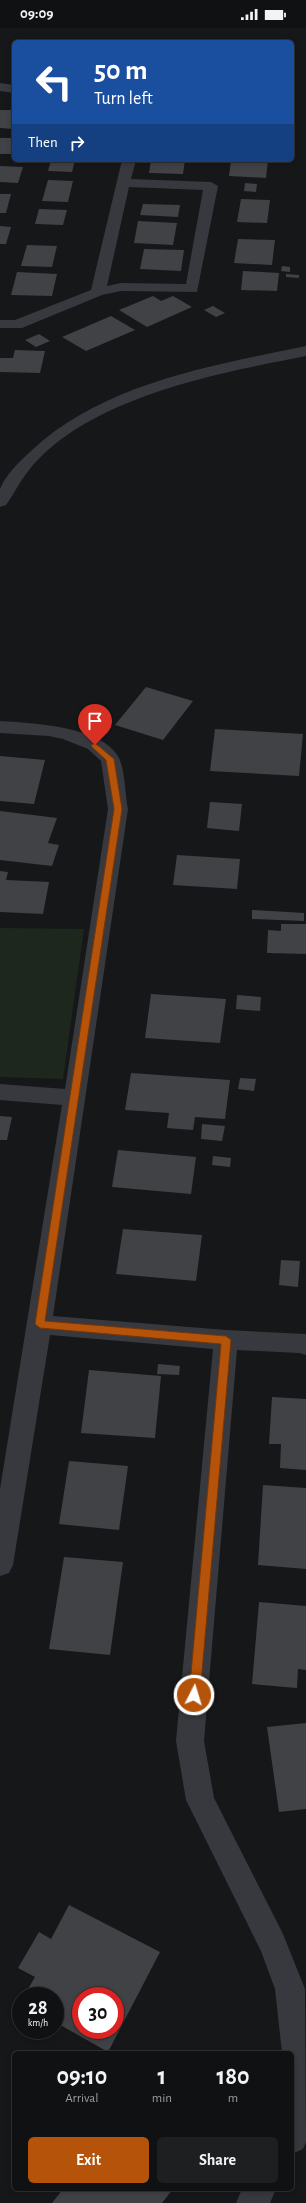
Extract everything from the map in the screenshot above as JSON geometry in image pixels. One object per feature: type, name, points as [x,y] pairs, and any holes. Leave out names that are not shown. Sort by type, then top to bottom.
[{"type":"street","points":[[0,87],[12,89]]},
{"type":"street","points":[[98,292],[129,162]]},
{"type":"street","points":[[0,324],[17,325],[98,292],[121,287],[192,289],[212,186],[124,183]]},
{"type":"street","points":[[0,502],[10,482],[38,450],[67,428],[109,406],[156,388],[220,370],[306,350]]},
{"type":"street","points":[[0,727],[49,730],[69,735],[95,745],[110,759],[113,770],[118,809],[40,1324],[0,1565]]},
{"type":"street","points":[[0,1092],[74,1098]]},
{"type":"street","points":[[40,1324],[226,1340],[304,1343],[306,1345]]},
{"type":"street","points":[[226,1340],[190,1741],[200,1800],[273,1944],[290,1989],[301,2083],[294,2126]]},
{"type":"street","points":[[252,2203],[259,2191]]},
{"type":"shaded area","points":[[0,928],[84,929],[63,1079],[0,1077]]},
{"type":"building","points":[[0,110],[12,110],[12,129],[0,128]]},
{"type":"building","points":[[0,138],[12,138],[12,154],[0,154]]},
{"type":"building","points":[[50,162],[74,162],[72,172],[48,171]]},
{"type":"building","points":[[151,162],[185,162],[183,174],[149,173]]},
{"type":"building","points":[[231,162],[268,162],[266,178],[229,176]]},
{"type":"building","points":[[0,166],[23,167],[18,183],[0,182]]},
{"type":"building","points":[[48,180],[73,181],[68,202],[42,201]]},
{"type":"building","points":[[245,183],[257,184],[256,192],[244,191]]},
{"type":"building","points":[[0,194],[11,194],[6,213],[0,213]]},
{"type":"building","points":[[241,199],[270,200],[267,223],[237,222]]},
{"type":"building","points":[[143,204],[180,205],[178,217],[140,215]]},
{"type":"building","points":[[39,209],[67,210],[63,225],[35,224]]},
{"type":"building","points":[[138,221],[177,223],[173,245],[134,243]]},
{"type":"building","points":[[0,226],[11,227],[6,244],[0,244]]},
{"type":"building","points":[[238,239],[275,240],[272,265],[234,263]]},
{"type":"building","points":[[27,245],[57,246],[52,267],[21,266]]},
{"type":"building","points":[[144,249],[184,250],[181,271],[140,269]]},
{"type":"building","points":[[282,266],[290,267],[290,272],[281,271]]},
{"type":"building","points":[[243,271],[279,273],[277,291],[241,290]]},
{"type":"building","points":[[17,272],[57,274],[52,296],[11,295]]},
{"type":"building","points":[[286,274],[299,275],[299,278],[286,277]]},
{"type":"building","points":[[153,296],[161,301],[173,296],[192,307],[147,327],[119,310]]},
{"type":"building","points":[[213,306],[225,313],[216,317],[204,310]]},
{"type":"building","points":[[111,316],[135,330],[86,351],[62,337]]},
{"type":"building","points":[[39,334],[50,341],[36,347],[25,340]]},
{"type":"building","points":[[15,350],[45,351],[40,373],[0,372],[0,358],[13,358]]},
{"type":"building","points":[[146,687],[193,701],[163,740],[115,725]]},
{"type":"building","points":[[215,729],[303,734],[299,776],[210,771]]},
{"type":"building","points":[[0,756],[45,760],[34,804],[0,801]]},
{"type":"building","points":[[210,802],[242,804],[239,831],[207,828]]},
{"type":"building","points":[[0,811],[57,818],[48,843],[59,845],[52,866],[0,860]]},
{"type":"building","points":[[177,855],[240,859],[237,889],[173,885]]},
{"type":"building","points":[[0,871],[8,872],[6,880],[49,882],[43,914],[0,912]]},
{"type":"building","points":[[252,910],[304,913],[304,921],[252,919]]},
{"type":"building","points":[[281,924],[306,924],[306,954],[267,953],[268,930],[281,931]]},
{"type":"building","points":[[151,994],[226,999],[220,1043],[145,1038]]},
{"type":"building","points":[[237,995],[261,997],[260,1011],[236,1009]]},
{"type":"building","points":[[131,1073],[230,1080],[225,1119],[195,1117],[193,1130],[167,1128],[169,1113],[125,1110]]},
{"type":"building","points":[[240,1078],[256,1079],[254,1091],[238,1089]]},
{"type":"building","points":[[0,1116],[12,1117],[7,1140],[0,1140]]},
{"type":"building","points":[[202,1124],[225,1126],[222,1141],[201,1139]]},
{"type":"building","points":[[118,1150],[196,1157],[191,1194],[112,1187]]},
{"type":"building","points":[[213,1156],[231,1158],[230,1167],[212,1165]]},
{"type":"building","points":[[123,1229],[202,1235],[196,1281],[116,1274]]},
{"type":"building","points":[[281,1260],[300,1261],[298,1287],[279,1285]]},
{"type":"building","points":[[158,1364],[180,1366],[179,1375],[157,1374]]},
{"type":"building","points":[[89,1370],[161,1376],[155,1438],[81,1433]]},
{"type":"building","points":[[272,1397],[306,1399],[306,1470],[280,1468],[281,1444],[269,1444]]},
{"type":"building","points":[[69,1461],[128,1466],[119,1530],[59,1524]]},
{"type":"building","points":[[263,1485],[306,1488],[306,1569],[258,1565]]},
{"type":"building","points":[[64,1557],[123,1562],[110,1655],[49,1649]]},
{"type":"building","points":[[259,1602],[306,1606],[306,1670],[298,1669],[297,1688],[252,1684]]},
{"type":"building","points":[[306,1723],[306,1809],[279,1812],[267,1727]]},
{"type":"building","points":[[69,1905],[160,1952],[124,2021],[124,1987],[72,1987],[72,2032],[64,2027],[64,1987],[29,1987],[35,1977],[18,1968],[39,1932],[51,1939]]},
{"type":"building","points":[[85,2039],[115,2039],[109,2051]]},
{"type":"building","points":[[61,2191],[171,2191],[162,2203],[52,2203]]},
{"type":"route","points":[[95,745],[110,759],[113,770],[118,809],[40,1324],[226,1340],[194,1695]]}]
